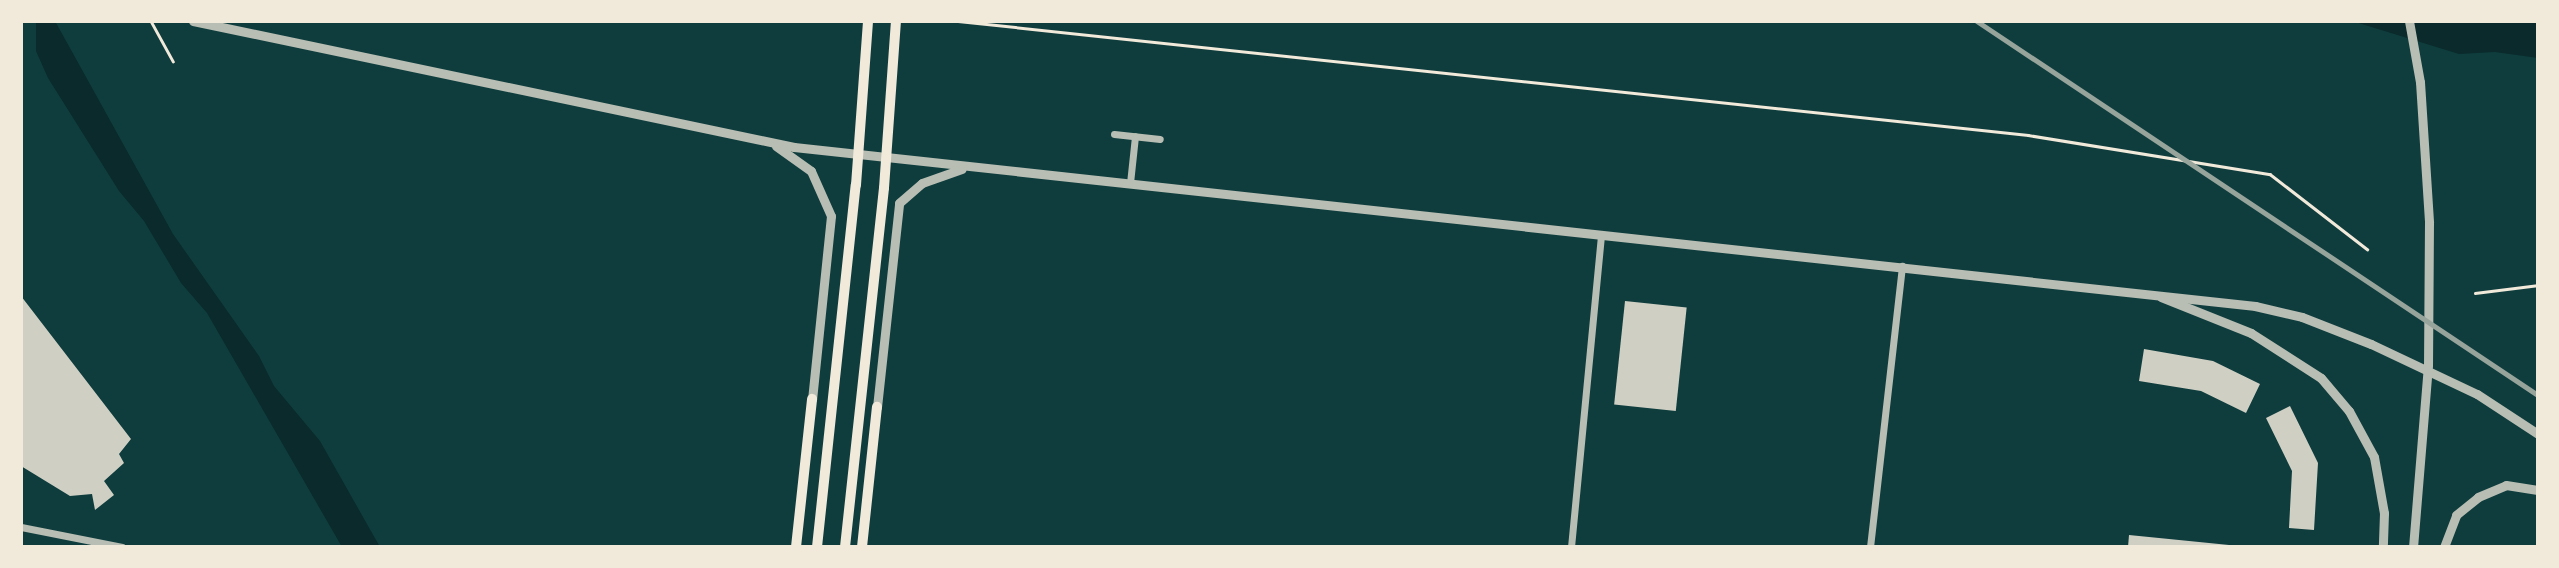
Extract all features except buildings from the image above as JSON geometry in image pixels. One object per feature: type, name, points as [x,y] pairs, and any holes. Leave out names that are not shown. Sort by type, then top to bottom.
[{"type":"main road","points":[[817,547],[856,185],[868,21]]},
{"type":"main road","points":[[845,547],[884,188],[896,21]]},
{"type":"main road","points":[[796,547],[812,399]]},
{"type":"main road","points":[[862,547],[877,407]]},
{"type":"street","points":[[193,21],[772,143],[967,167],[2255,306],[2336,328],[2477,394],[2538,434]]},
{"type":"street","points":[[2409,21],[2420,82],[2429,223],[2428,365],[2413,547]]},
{"type":"street","points":[[1114,134],[1160,139]]},
{"type":"street","points":[[1130,183],[1135,136]]},
{"type":"street","points":[[772,143],[811,172],[831,216],[812,399]]},
{"type":"street","points":[[877,407],[899,203],[922,183],[967,167]]},
{"type":"street","points":[[1571,547],[1601,234]]},
{"type":"street","points":[[1870,547],[1902,266]]},
{"type":"street","points":[[2150,293],[2251,333],[2321,378],[2348,411],[2374,457],[2385,513],[2383,547]]},
{"type":"street","points":[[2444,547],[2456,515],[2478,497],[2506,485],[2538,490]]},
{"type":"street","points":[[21,527],[122,547]]},
{"type":"path","points":[[151,21],[173,61]]},
{"type":"path","points":[[958,21],[2028,135],[2270,174],[2367,249]]},
{"type":"path","points":[[2475,293],[2538,285]]},
{"type":"water","points":[[36,21],[55,21],[173,234],[259,356],[274,386],[320,441],[380,547],[342,547],[207,313],[181,283],[144,221],[119,191],[48,78],[36,51]]},
{"type":"water","points":[[2352,21],[2538,21],[2538,58],[2495,52],[2459,54]]},
{"type":"railway","points":[[1977,21],[2538,395]]}]
